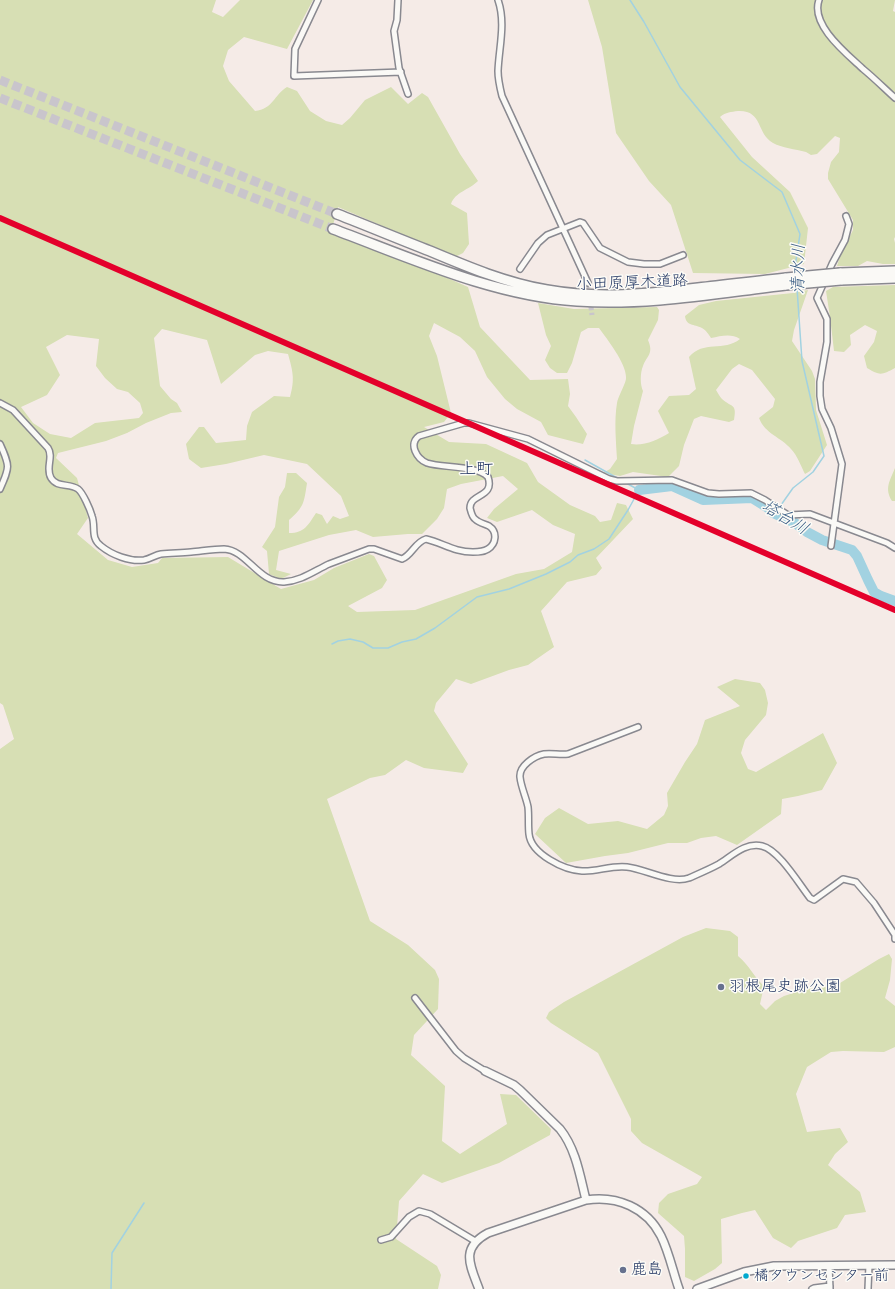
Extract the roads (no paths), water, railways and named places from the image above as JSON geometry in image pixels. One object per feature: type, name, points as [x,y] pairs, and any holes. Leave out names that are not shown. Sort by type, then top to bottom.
[{"type":"highway","name":"小田原厚木道路","points":[[337,214],[482,272],[527,286],[577,294],[640,294],[895,271]]},
{"type":"highway","name":"小田原厚木道路","points":[[333,229],[442,270],[526,294],[548,298],[576,301],[640,301],[673,298],[786,281]]},
{"type":"highway","name":"小田原厚木道路","points":[[840,277],[895,278]]},
{"type":"street","points":[[318,0],[295,49],[294,76],[400,72]]},
{"type":"street","points":[[398,0],[397,20],[394,31],[400,72],[408,94]]},
{"type":"street","points":[[498,0],[502,10],[498,72],[502,96],[588,283]]},
{"type":"street","points":[[819,0],[817,8],[821,23],[836,45],[895,98]]},
{"type":"street","points":[[831,546],[842,464],[831,428],[822,409],[820,396],[820,382],[827,342],[827,319],[817,298],[832,264],[845,240],[849,224],[846,216]]},
{"type":"street","points":[[520,268],[538,243],[548,235],[580,222],[583,223],[600,248],[628,262],[660,264],[683,255]]},
{"type":"street","points":[[0,403],[13,410],[48,448],[50,453],[49,472],[53,481],[76,488],[80,492],[92,515],[95,538],[98,544],[126,559],[141,560],[162,554],[227,550],[238,554],[265,576],[282,582],[304,577],[327,565],[369,549],[374,549],[402,559],[409,555],[420,541],[424,540],[464,552],[481,552],[494,544],[495,539],[493,531],[489,526],[475,519],[470,508],[475,499],[488,489],[488,477],[481,472],[427,463],[417,454],[414,447],[414,441],[419,436],[467,422],[528,439],[609,479],[672,480],[708,493],[751,493],[788,515],[810,514],[887,543],[895,548]]},
{"type":"street","points":[[0,444],[7,460],[8,469],[0,490]]},
{"type":"street","points":[[638,727],[568,754],[545,754],[538,756],[531,760],[522,769],[520,779],[527,805],[529,819],[528,834],[539,853],[544,857],[571,869],[593,871],[611,867],[626,867],[672,879],[684,879],[718,864],[741,848],[760,846],[769,848],[776,854],[810,898],[814,900],[843,879],[856,882],[874,903],[895,935],[895,939]]},
{"type":"street","points":[[415,998],[456,1051],[468,1061],[520,1090],[560,1128],[573,1150],[586,1200]]},
{"type":"street","points":[[479,1289],[469,1257],[475,1241],[488,1233],[596,1198],[615,1200],[634,1207],[649,1220],[661,1238],[679,1289]]},
{"type":"street","points":[[381,1240],[391,1237],[409,1217],[419,1211],[430,1214],[475,1241]]},
{"type":"street","points":[[868,1289],[869,1265]]},
{"type":"street","points":[[696,1289],[744,1272],[774,1266],[895,1265]]},
{"type":"street","points":[[812,1289],[830,1287],[829,1266]]},
{"type":"waterway","name":"清水川","points":[[630,0],[680,87],[740,160],[782,192],[800,234],[795,267],[796,275]]},
{"type":"waterway","name":"清水川","points":[[781,505],[793,488],[813,472],[824,456],[802,361],[797,288]]},
{"type":"waterway","name":"塔台川","points":[[585,460],[619,479]]},
{"type":"waterway","points":[[332,644],[338,641],[350,639],[363,642],[373,648],[388,648],[402,642],[416,639],[435,628],[477,597],[509,589],[546,574],[570,562],[578,555],[594,549],[609,539],[639,490],[626,483]]},
{"type":"waterway","name":"塔台川","points":[[639,490],[672,486],[703,500],[752,498],[773,513],[795,523],[807,532],[822,540],[852,550],[857,556],[874,592],[895,601]]},
{"type":"waterway","name":"清水川","points":[[773,513],[776,510]]},
{"type":"waterway","points":[[111,1289],[112,1253],[144,1203]]},
{"type":"tunnel","points":[[0,80],[337,214]]},
{"type":"tunnel","points":[[0,98],[333,229]]},
{"type":"tunnel","points":[[588,283],[592,315]]},
{"type":"place","name":"羽根尾史跡公園","points":[[721,987]]},
{"type":"place","name":"鹿島","points":[[623,1270]]},
{"type":"place","name":"橘タウンセンター前","points":[[746,1276]]},
{"type":"district","name":"上町","points":[[476,470]]}]
